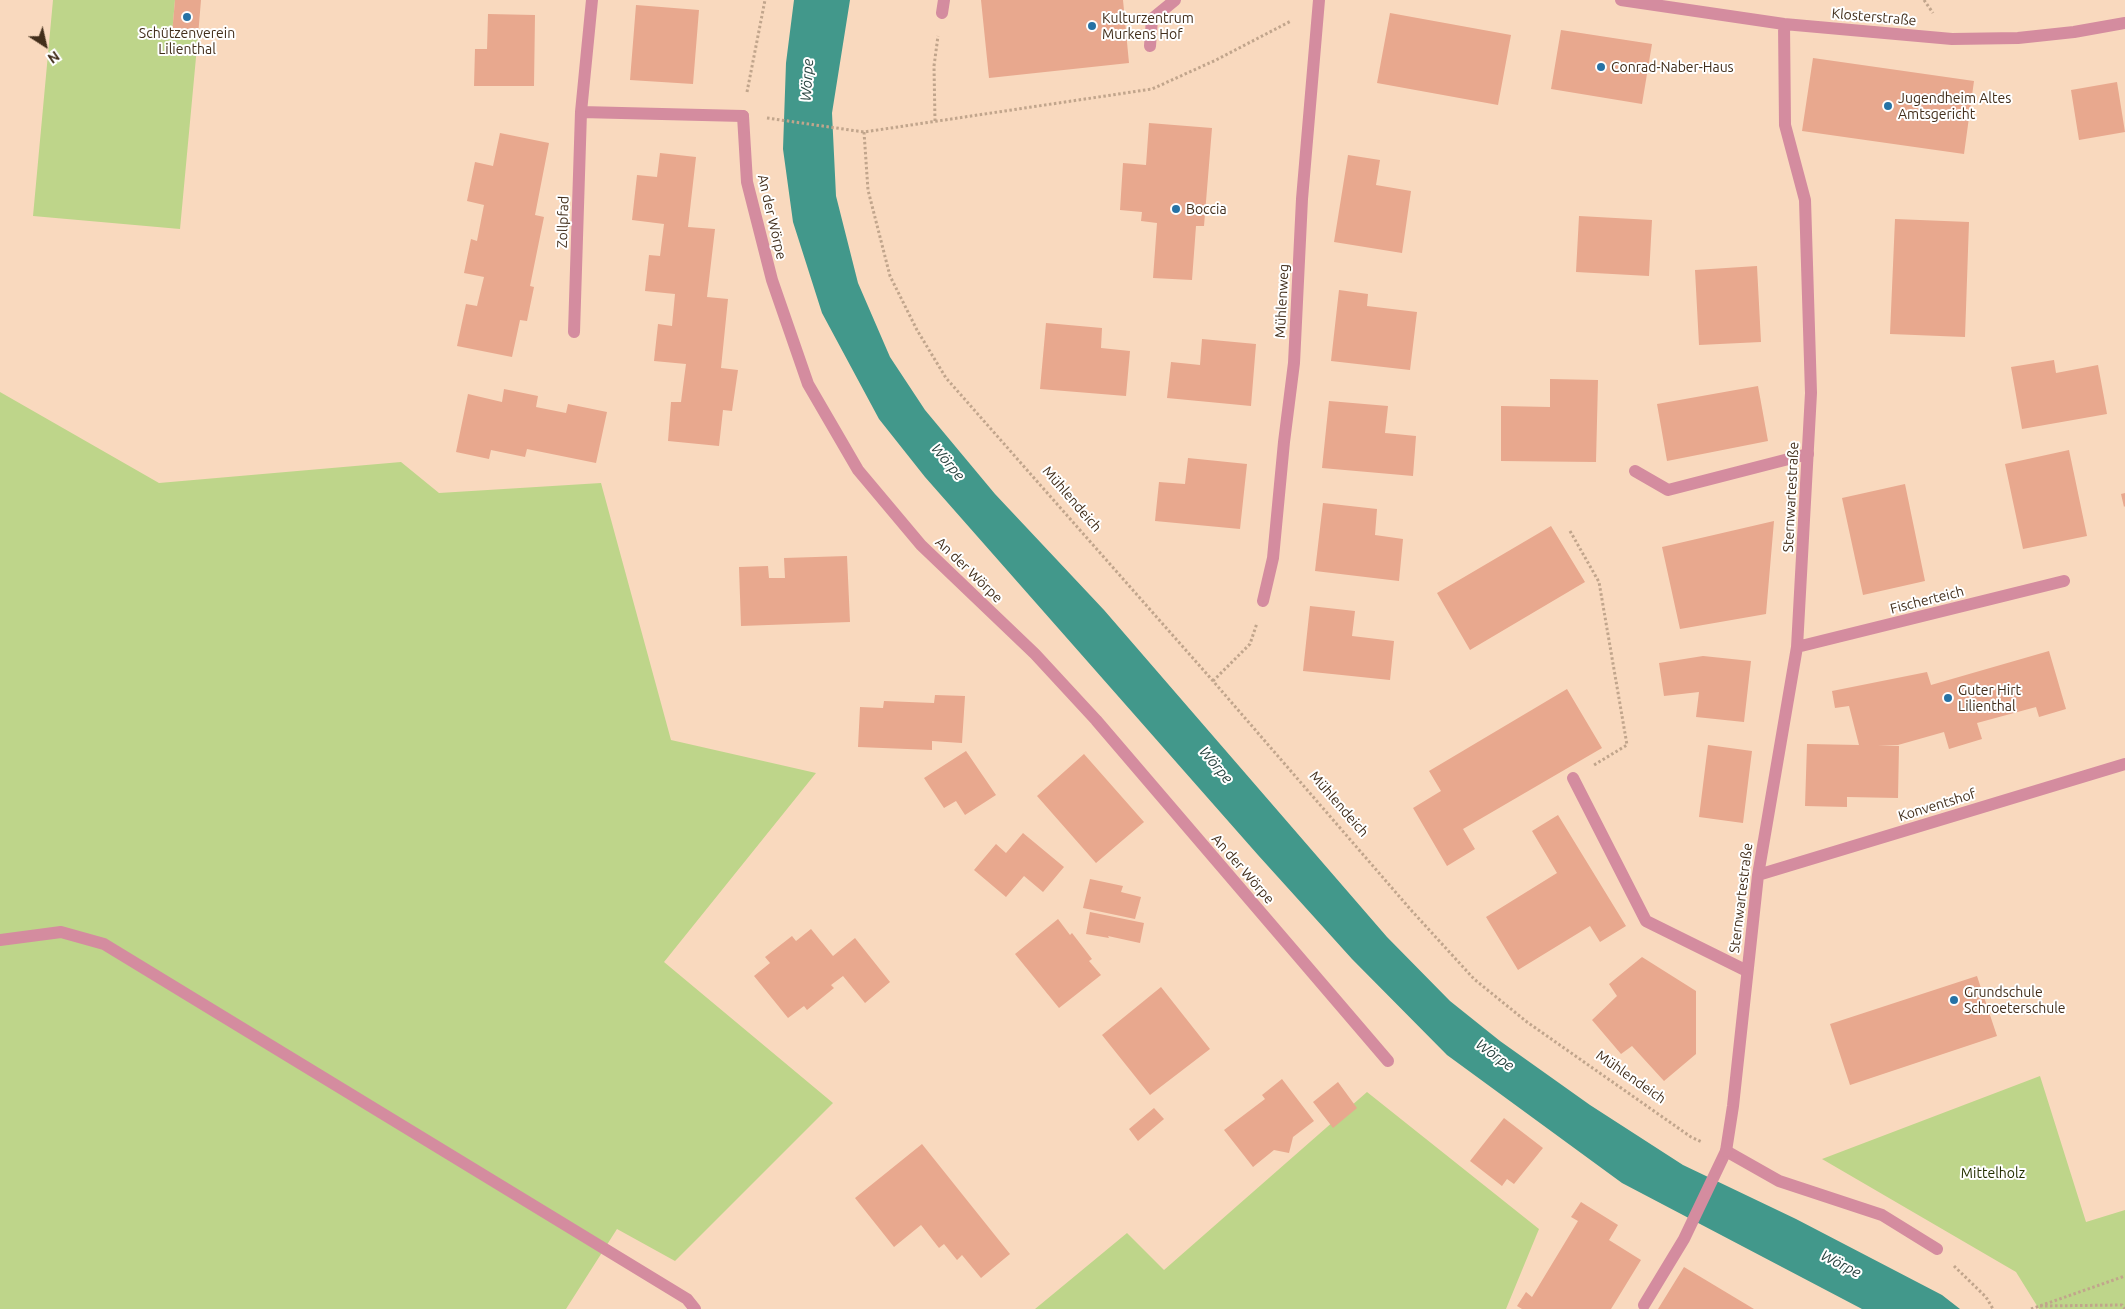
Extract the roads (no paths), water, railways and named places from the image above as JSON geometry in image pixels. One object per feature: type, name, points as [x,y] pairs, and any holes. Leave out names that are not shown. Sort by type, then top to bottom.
[{"type":"street","name":"Zollpfad","points":[[574,332],[581,112],[592,0]]},
{"type":"street","points":[[942,13],[944,0]]},
{"type":"street","points":[[1150,46],[1152,19],[1174,0]]},
{"type":"street","name":"Klosterstraße","points":[[1621,0],[1784,24],[1952,39],[2018,38],[2074,32],[2125,23]]},
{"type":"street","name":"Mühlenweg","points":[[1263,602],[1273,558],[1294,363],[1302,199],[1318,3]]},
{"type":"street","name":"Sternwartestraße","points":[[1644,1305],[1689,1228],[1726,1151],[1733,1106],[1758,875],[1797,647],[1811,392],[1805,200],[1785,124],[1784,24]]},
{"type":"street","name":"An der Wörpe","points":[[581,112],[743,116],[747,182],[772,280],[808,384],[858,470],[921,545],[1035,654],[1096,720],[1388,1061]]},
{"type":"street","points":[[1635,470],[1668,490],[1808,454]]},
{"type":"street","name":"Fischerteich","points":[[1797,647],[2064,581]]},
{"type":"street","name":"Konventshof","points":[[1758,875],[2125,764]]},
{"type":"street","name":"Sternwartestraße","points":[[1573,778],[1646,920],[1747,971]]},
{"type":"street","points":[[0,940],[61,932],[104,944],[680,1294],[688,1299],[695,1309]]},
{"type":"street","points":[[1726,1151],[1779,1181],[1882,1215],[1937,1249]]},
{"type":"water","name":"Wörpe","points":[[794,0],[850,0],[832,113],[836,196],[858,283],[890,357],[925,410],[995,494],[1104,610],[1387,937],[1450,1001],[1500,1041],[1590,1105],[1683,1165],[1796,1219],[1942,1295],[1960,1309],[1862,1309],[1622,1183],[1447,1055],[1352,959],[1258,855],[925,477],[879,419],[822,313],[793,222],[783,149],[786,63]]},
{"type":"place","name":"Schützenverein Lilienthal","points":[[187,17]]},
{"type":"place","name":"Kulturzentrum Murkens Hof","points":[[1092,26]]},
{"type":"place","name":"Conrad-Naber-Haus","points":[[1601,67]]},
{"type":"place","name":"Jugendheim Altes Amtsgericht","points":[[1888,106]]},
{"type":"place","name":"Boccia","points":[[1176,209]]},
{"type":"place","name":"Guter Hirt Lilienthal","points":[[1948,698]]},
{"type":"place","name":"Grundschule Schroeterschule","points":[[1954,1000]]},
{"type":"park label","name":"Mittelholz","points":[[1993,1173]]}]
